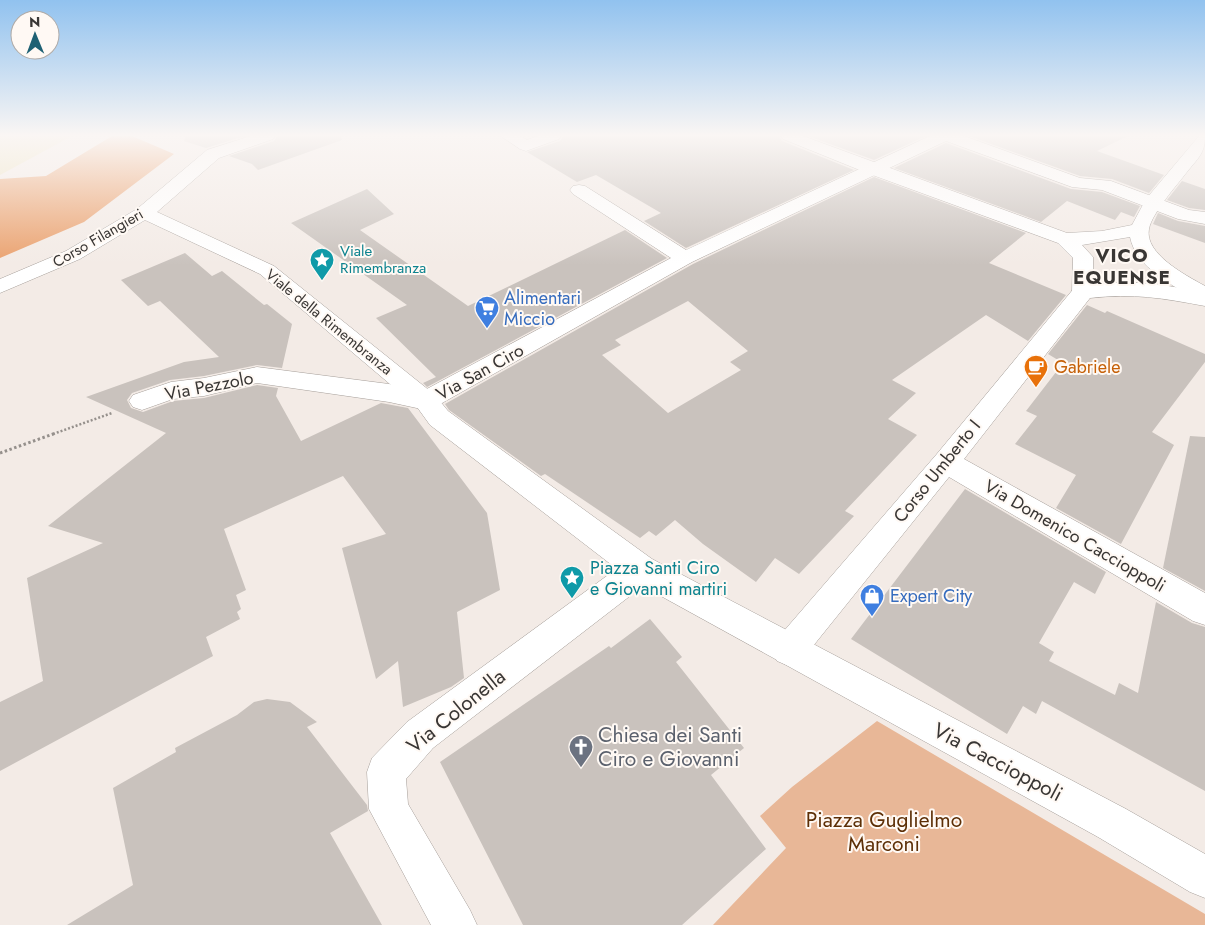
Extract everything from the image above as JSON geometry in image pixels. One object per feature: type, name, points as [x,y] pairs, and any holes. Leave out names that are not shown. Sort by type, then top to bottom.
[{"type":"street","name":"Corso Filangieri","points":[[0,287],[73,255],[144,213],[184,179]]},
{"type":"street","name":"Via San Ciro","points":[[789,650],[641,569],[439,418],[426,401],[685,258],[852,179]]},
{"type":"street","points":[[901,179],[1065,239],[1096,239],[1116,236],[1139,229]]},
{"type":"street","points":[[1067,179],[1078,183],[1105,185],[1185,215],[1205,218]]},
{"type":"street","points":[[1172,179],[1153,203],[1139,229],[1142,245],[1152,258],[1169,273],[1205,297]]},
{"type":"street","points":[[579,190],[685,258]]},
{"type":"street","name":"Viale della Rimembranza","points":[[144,213],[267,270],[426,401]]},
{"type":"street","points":[[1065,239],[1083,257],[1083,292],[1123,288],[1156,290],[1205,297]]},
{"type":"street","points":[[1083,257],[1092,250],[1111,249],[1127,253],[1169,273]]},
{"type":"street","name":"Corso Umberto I","points":[[789,650],[946,462],[1083,292]]},
{"type":"street","name":"Via Pezzolo","points":[[142,401],[171,391],[204,387],[258,375],[389,393],[426,401]]},
{"type":"street","name":"Via Domenico Caccioppoli","points":[[946,462],[1205,610]]},
{"type":"street","name":"Via Colonella","points":[[455,925],[389,809],[386,772],[420,735],[641,569]]},
{"type":"street","name":"Via Caccioppoli","points":[[789,650],[1112,824],[1205,877]]},
{"type":"path","name":"Via Pezzolo","points":[[0,453],[142,401]]},
{"type":"green space","name":"Piazza Guglielmo Marconi","points":[[877,721],[1205,914],[1205,925],[713,925],[786,848],[760,816],[792,787]]},
{"type":"shaded area","points":[[0,179],[141,179],[84,222],[0,258]]},
{"type":"building","points":[[572,179],[585,179],[577,182]]},
{"type":"building","points":[[603,179],[834,179],[686,248],[644,221],[661,213]]},
{"type":"building","points":[[869,179],[880,179],[1026,233],[989,263],[1066,295],[1028,341],[986,315],[892,380],[916,393],[888,419],[917,435],[845,511],[854,516],[799,574],[775,558],[756,582],[703,544],[675,520],[656,536],[649,531],[640,538],[545,474],[541,476],[449,410],[445,404],[693,264]],"holes":[[[688,301],[748,351],[730,362],[741,370],[668,413],[602,355],[621,345],[615,340]]]},
{"type":"building","points":[[924,179],[1044,179],[1071,189],[1102,192],[1140,206],[1134,217],[1121,212],[1115,220],[1067,201],[1041,222]]},
{"type":"building","points":[[1112,179],[1161,179],[1149,193]]},
{"type":"building","points":[[1182,181],[1205,189],[1205,210],[1189,208],[1167,200]]},
{"type":"building","points":[[367,189],[394,214],[360,230],[468,306],[625,230],[667,258],[427,387],[423,383],[436,377],[376,318],[407,305],[291,223]]},
{"type":"building","points":[[1158,213],[1178,221],[1205,226],[1205,243],[1153,224]]},
{"type":"building","points":[[185,253],[212,276],[222,271],[264,305],[267,304],[292,324],[282,368],[257,365],[204,376],[170,380],[132,393],[127,400],[131,408],[143,412],[173,401],[204,398],[257,385],[278,388],[276,396],[301,441],[381,403],[408,408],[487,513],[500,590],[457,612],[464,678],[451,687],[403,707],[398,661],[376,679],[342,548],[386,534],[343,476],[224,529],[246,590],[236,595],[241,609],[237,612],[240,619],[206,637],[213,656],[0,771],[0,702],[43,681],[27,578],[103,543],[48,526],[166,433],[86,397],[184,362],[219,357],[160,301],[148,306],[121,280]]},
{"type":"building","points":[[1087,305],[1105,313],[1107,311],[1205,354],[1205,362],[1152,432],[1174,445],[1121,544],[1056,508],[1076,475],[1015,444],[1037,416],[1026,411],[1063,363],[1048,354]]},
{"type":"building","points":[[1190,436],[1205,437],[1205,591],[1163,568]]},
{"type":"building","points":[[965,489],[1106,572],[1095,594],[1074,582],[1039,643],[1054,652],[1049,661],[1115,695],[1119,683],[1138,693],[1156,602],[1192,623],[1205,627],[1205,791],[1042,701],[1036,714],[1023,706],[1007,734],[851,639]]},
{"type":"building","name":"Chiesa dei Santi Ciro e Giovanni","points":[[650,619],[682,657],[676,662],[744,748],[711,775],[766,849],[682,925],[523,925],[440,762],[609,646],[611,648]]},
{"type":"building","points":[[267,699],[290,702],[317,722],[307,727],[367,805],[368,811],[330,833],[382,925],[67,925],[133,885],[113,788],[176,752],[175,748],[237,715],[254,702]]},
{"type":"place","name":"Viale Rimembranza","points":[[322,281]]},
{"type":"place","name":"Alimentari Miccio","points":[[487,329]]},
{"type":"place","name":"Gabriele","points":[[1036,388]]},
{"type":"place","name":"Piazza Santi Ciro e Giovanni martiri","points":[[572,599]]},
{"type":"place","name":"Expert City","points":[[872,617]]},
{"type":"place","name":"Chiesa dei Santi Ciro e Giovanni","points":[[581,768]]},
{"type":"district","name":"VICO EQUENSE","points":[[1122,266]]}]
